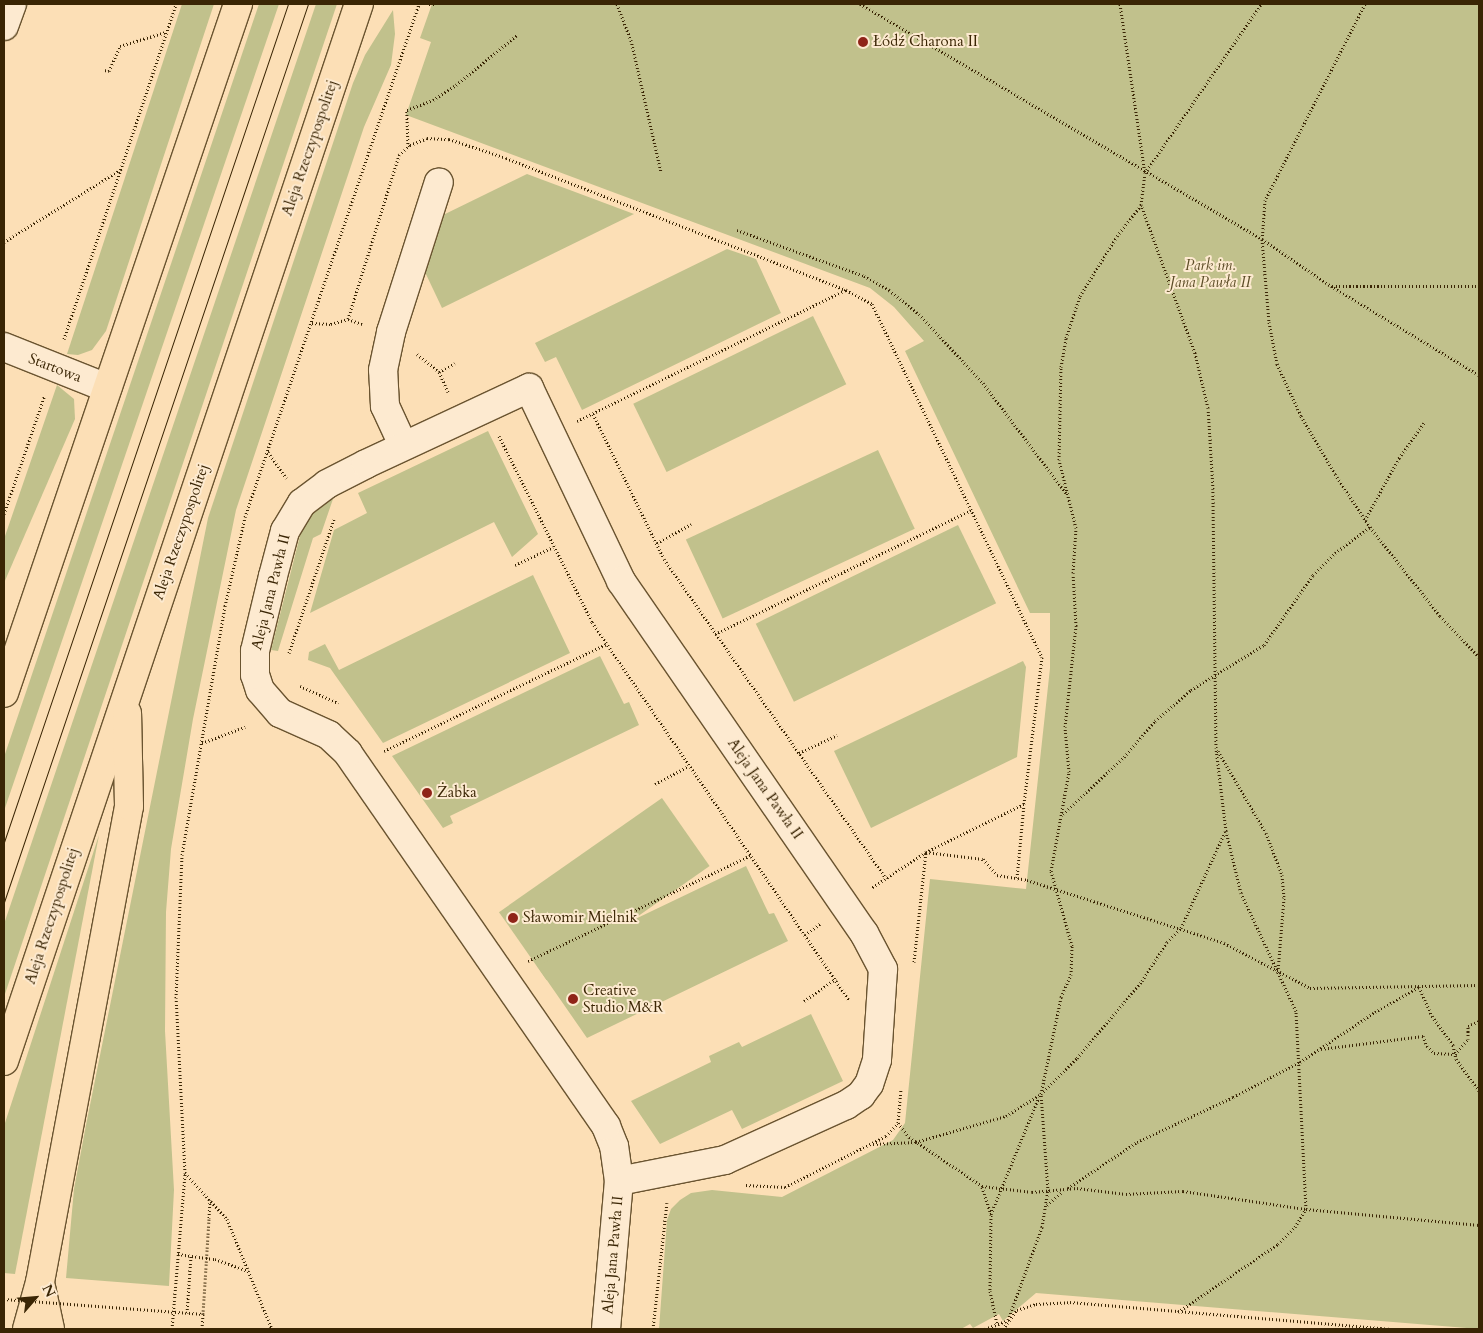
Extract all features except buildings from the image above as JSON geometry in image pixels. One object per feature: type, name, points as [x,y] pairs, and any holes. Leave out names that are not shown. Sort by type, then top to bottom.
[{"type":"main road","points":[[4,693],[9,668],[238,4]]},
{"type":"main road","name":"Aleja Rzeczypospolitej","points":[[4,1061],[358,4]]},
{"type":"main road","points":[[27,1329],[40,1282],[129,806],[126,694]]},
{"type":"main road","points":[[40,1282],[50,1329]]},
{"type":"street","points":[[4,26],[12,4]]},
{"type":"street","points":[[403,446],[385,406],[383,370],[391,332],[439,182]]},
{"type":"street","name":"Startowa","points":[[4,347],[107,388]]},
{"type":"street","name":"Aleja Jana Pawła II","points":[[606,1329],[619,1182],[614,1146],[606,1126],[348,754],[329,735],[280,713],[260,690],[255,675],[255,651],[285,531],[302,503],[327,484],[403,446],[529,388],[621,581],[864,933],[883,969],[877,1060],[869,1084],[861,1095],[846,1104],[725,1160],[619,1182]]},
{"type":"path","points":[[4,514],[176,4]]},
{"type":"path","points":[[429,4],[435,4]]},
{"type":"path","points":[[617,4],[631,40],[661,172]]},
{"type":"path","points":[[860,4],[1145,173],[1262,239],[1331,286],[1479,375]]},
{"type":"path","points":[[990,1215],[1041,1094],[1061,997],[1071,976],[1072,946],[1055,892],[1051,871],[1052,853],[1062,814],[1069,772],[1066,727],[1069,681],[1076,626],[1074,573],[1077,547],[1059,452],[1061,367],[1066,338],[1080,296],[1117,236],[1140,205],[1145,173],[1120,4]]},
{"type":"path","points":[[1145,173],[1261,4]]},
{"type":"path","points":[[1365,4],[1265,200],[1262,239],[1269,322],[1277,364],[1301,416],[1365,520],[1440,616],[1479,657]]},
{"type":"path","points":[[105,70],[109,71],[120,46],[166,32]]},
{"type":"path","points":[[408,148],[407,110],[433,100],[456,85],[516,34]]},
{"type":"path","points":[[312,323],[331,324],[348,319],[399,155],[427,138],[449,139],[506,158],[864,298],[877,312],[1042,657],[1017,878]]},
{"type":"path","points":[[4,242],[120,170]]},
{"type":"path","points":[[1140,205],[1195,353],[1208,408],[1213,489],[1216,748],[1226,831],[1242,893],[1296,1011],[1306,1209],[1278,1244],[1178,1312]]},
{"type":"path","points":[[738,230],[864,276],[889,290],[920,314],[983,384],[1068,495]]},
{"type":"path","points":[[1331,286],[1479,286]]},
{"type":"path","points":[[846,290],[593,414],[657,544],[715,634],[886,878],[926,852],[1024,804]]},
{"type":"path","points":[[455,363],[439,372],[460,420]]},
{"type":"path","points":[[486,408],[580,602],[606,644],[854,1007]]},
{"type":"path","points":[[1365,520],[1399,458],[1424,423]]},
{"type":"path","points":[[715,634],[971,510]]},
{"type":"path","points":[[287,662],[335,516]]},
{"type":"path","points":[[657,544],[691,524]]},
{"type":"path","points":[[1062,814],[1124,757],[1155,721],[1215,674],[1264,645],[1313,575],[1335,553],[1370,527]]},
{"type":"path","points":[[515,565],[554,547]]},
{"type":"path","points":[[387,749],[606,644]]},
{"type":"path","points":[[293,684],[326,695],[342,706]]},
{"type":"path","points":[[202,743],[245,727]]},
{"type":"path","points":[[799,753],[837,735]]},
{"type":"path","points":[[1216,748],[1266,833],[1282,876],[1284,898],[1278,971]]},
{"type":"path","points":[[655,784],[689,766]]},
{"type":"path","points":[[870,1145],[916,1142],[1006,1116],[1041,1094],[1077,1058],[1136,988],[1167,942],[1181,928],[1226,831]]},
{"type":"path","points":[[926,852],[983,859],[997,875],[1017,878],[1055,892],[1181,928],[1231,946],[1310,988],[1479,985]]},
{"type":"path","points":[[533,959],[751,855]]},
{"type":"path","points":[[520,955],[531,971]]},
{"type":"path","points":[[804,1001],[836,979]]},
{"type":"path","points":[[1047,1206],[1064,1190],[1137,1142],[1233,1097],[1300,1062],[1418,987]]},
{"type":"path","points":[[1418,987],[1455,1054],[1479,1091]]},
{"type":"path","points":[[1319,1049],[1423,1036],[1427,1046],[1434,1053],[1444,1056],[1455,1054],[1468,1040],[1468,1026],[1479,1021]]},
{"type":"path","points":[[1003,1329],[1036,1250],[1047,1206],[1048,1191],[1041,1094]]},
{"type":"path","points":[[898,1123],[916,1142],[982,1186],[1048,1191],[1077,1188],[1126,1194],[1183,1191],[1306,1209],[1479,1225]]},
{"type":"path","points":[[172,1329],[185,1173],[227,1219],[272,1329]]},
{"type":"path","points":[[982,1186],[990,1215],[990,1291],[997,1324]]},
{"type":"path","points":[[202,1329],[210,1200]]},
{"type":"path","points":[[178,1254],[215,1259],[248,1271]]},
{"type":"path","points":[[187,1313],[191,1256]]},
{"type":"path","points":[[4,1299],[203,1314]]},
{"type":"path","points":[[985,1329],[1008,1320],[1017,1310],[1045,1304],[1070,1302],[1394,1329]]},
{"type":"green space","points":[[182,4],[214,4],[106,331],[92,350],[78,355],[67,354]]},
{"type":"green space","points":[[259,4],[279,4],[4,811],[4,757]]},
{"type":"green space","points":[[316,4],[337,4],[4,997],[4,924]]},
{"type":"green space","name":"Park im. Jana Pawła II","points":[[432,4],[1479,4],[1479,1329],[1036,1293],[1003,1321],[999,1314],[973,1328],[970,1324],[961,1329],[659,1329],[667,1220],[671,1209],[680,1200],[691,1193],[712,1190],[782,1197],[893,1140],[905,1123],[930,879],[1026,889],[1050,668],[1050,613],[1030,613],[905,351],[924,341],[894,307],[870,288],[406,115],[431,42],[420,38]]},
{"type":"green space","points":[[393,10],[395,34],[391,65],[364,127],[236,510],[193,719],[171,849],[166,912],[165,1031],[174,1190],[169,1286],[66,1278],[74,1189],[208,518],[353,83],[365,55]]},
{"type":"green space","points":[[527,174],[634,214],[442,308],[424,270],[441,216]]},
{"type":"green space","points":[[727,249],[756,259],[781,313],[582,410],[556,357],[545,362],[535,343]]},
{"type":"green space","points":[[813,316],[846,384],[667,472],[633,404]]},
{"type":"green space","points":[[57,385],[74,399],[75,419],[4,583],[4,539]]},
{"type":"green space","points":[[488,431],[538,534],[512,557],[494,522],[310,613],[334,530],[367,513],[358,493]]},
{"type":"green space","points":[[878,450],[915,529],[723,618],[686,540]]},
{"type":"green space","points":[[334,496],[321,534],[313,538],[278,651],[271,650],[302,528],[310,516]]},
{"type":"green space","points":[[958,525],[996,603],[794,702],[756,624]]},
{"type":"green space","points":[[533,575],[570,653],[383,743],[330,668],[308,660],[309,652],[325,644],[339,670]]},
{"type":"green space","points":[[600,656],[624,704],[629,702],[639,725],[450,816],[453,823],[443,828],[392,756]]},
{"type":"green space","points":[[1023,661],[1026,667],[1017,757],[871,828],[834,751]]},
{"type":"green space","points":[[662,798],[710,866],[547,980],[499,912]]},
{"type":"green space","points":[[99,835],[15,1274],[4,1273],[4,1126]]},
{"type":"green space","points":[[746,866],[769,914],[774,913],[788,941],[587,1038],[537,966]]},
{"type":"green space","points":[[811,1014],[843,1081],[742,1129],[732,1110],[660,1144],[631,1101],[711,1062],[709,1056],[739,1042],[742,1047]]},
{"type":"tram line","points":[[4,842],[288,4]]},
{"type":"tram line","points":[[4,902],[308,4]]},
{"type":"place","name":"Łódź Charona II","points":[[863,42]]},
{"type":"place","name":"Żabka","points":[[427,793]]},
{"type":"place","name":"Sławomir Mielnik","points":[[513,918]]},
{"type":"place","name":"Creative Studio M&R","points":[[573,999]]}]
